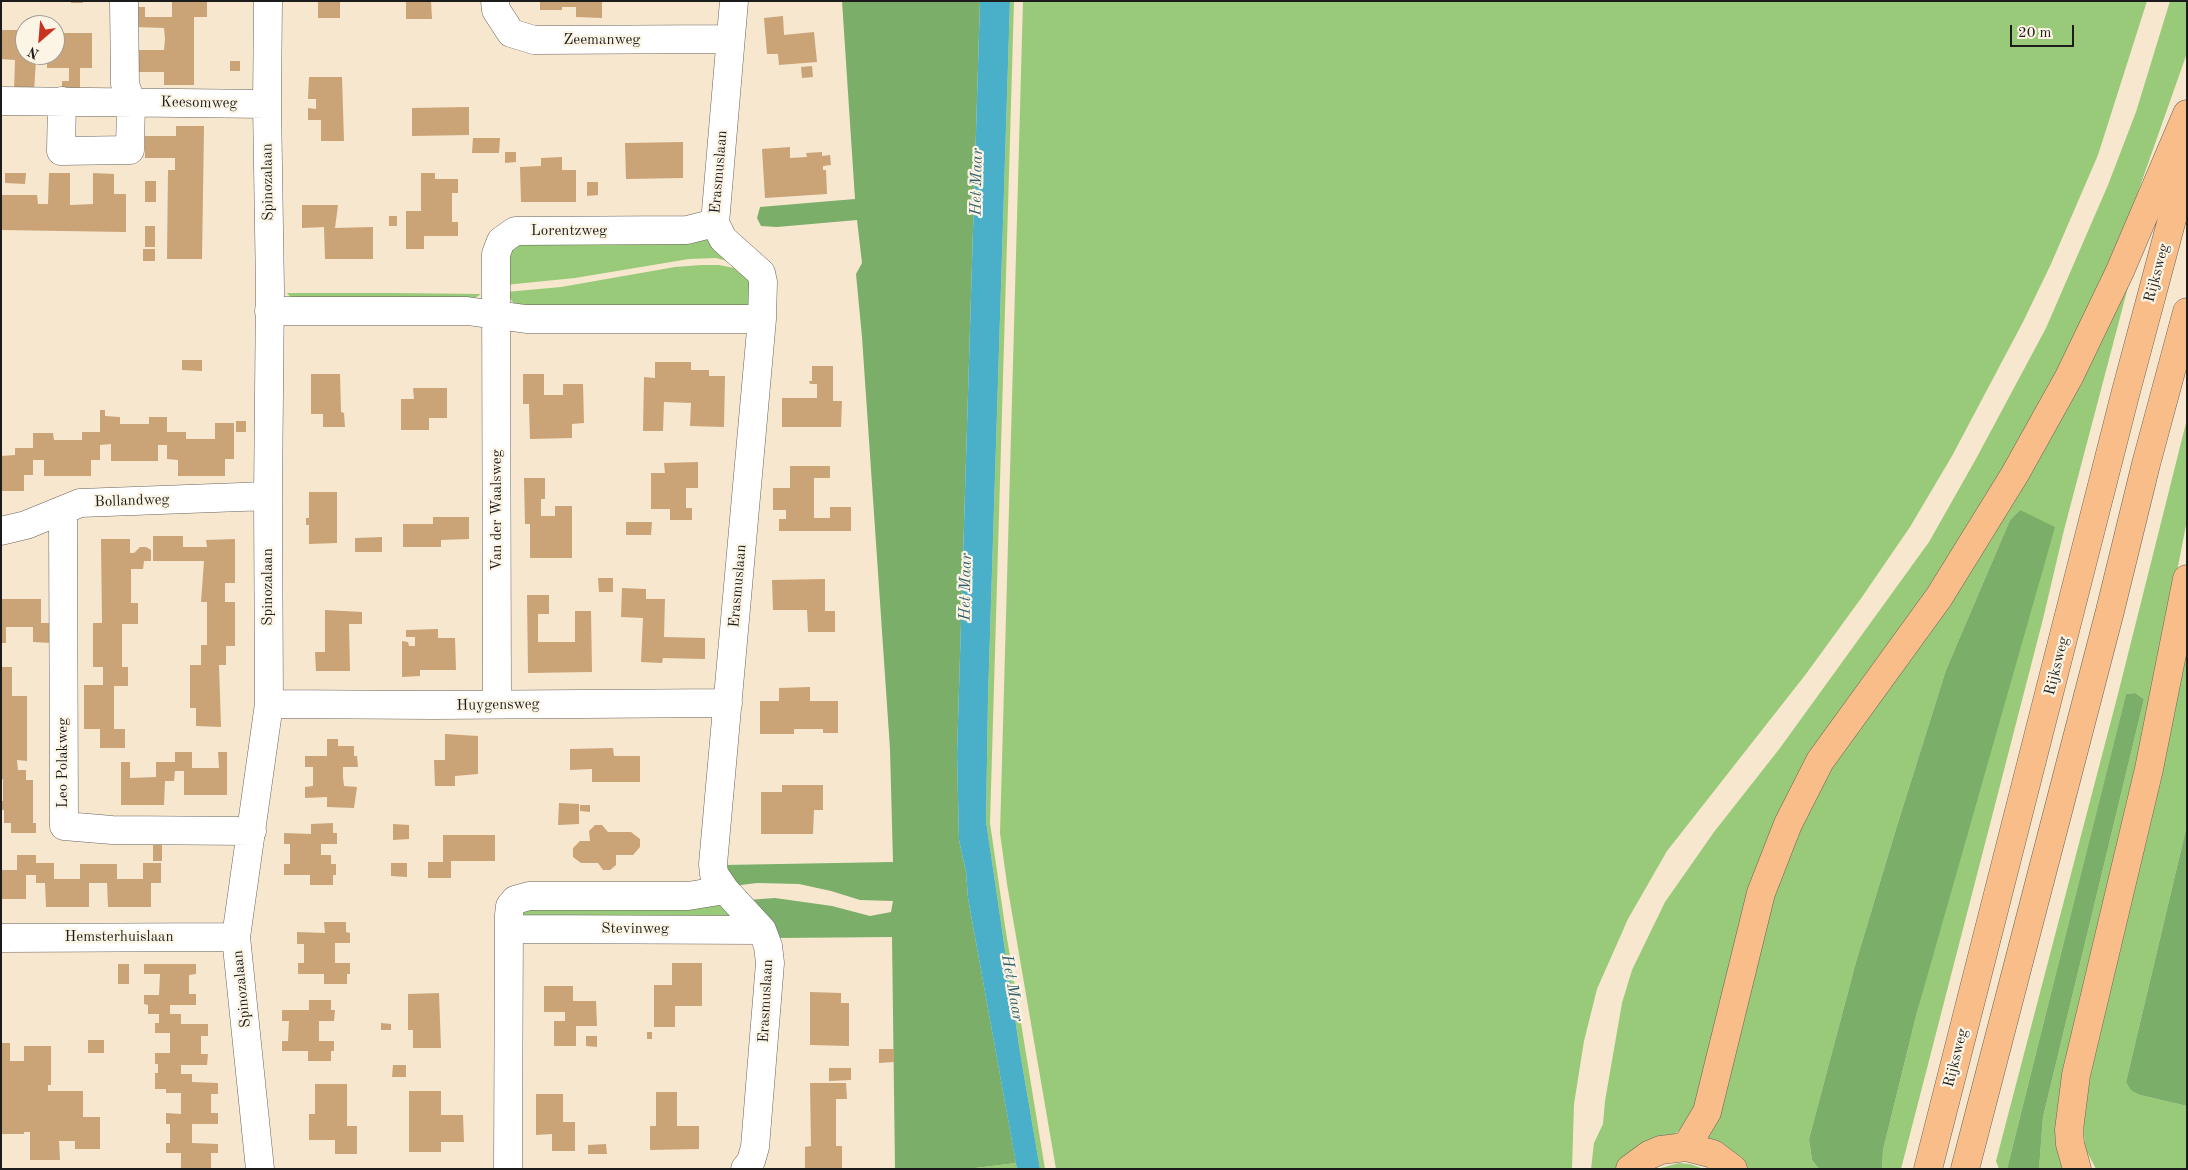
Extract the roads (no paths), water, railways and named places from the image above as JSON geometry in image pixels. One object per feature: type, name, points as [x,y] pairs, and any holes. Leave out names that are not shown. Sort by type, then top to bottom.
[{"type":"main road","points":[[1686,1147],[1707,1112],[1761,893],[1788,824],[1820,761],[1939,598],[2014,474],[2069,377],[2120,271],[2187,114]]},
{"type":"main road","name":"Rijksweg","points":[[1928,1169],[2125,395],[2187,163]]},
{"type":"main road","points":[[1965,1169],[2110,611],[2146,464],[2187,312]]},
{"type":"main road","points":[[2077,1169],[2070,1144],[2069,1130],[2076,1075],[2149,770],[2187,579]]},
{"type":"main road","points":[[1630,1169],[1649,1154],[1661,1150],[1686,1147],[1713,1154],[1734,1169]]},
{"type":"street","points":[[62,101],[61,151],[130,150],[131,102],[125,84],[124,1]]},
{"type":"street","name":"Spinozalaan","points":[[260,1169],[236,937],[269,704],[268,311],[270,290],[267,104],[268,1]]},
{"type":"street","name":"Zeemanweg","points":[[496,1],[496,10],[511,33],[534,40],[730,40]]},
{"type":"street","name":"Erasmuslaan","points":[[734,1],[715,224],[723,239],[760,273],[763,282],[762,318],[712,864],[714,874],[725,890],[762,930],[768,946],[770,963],[755,1147],[751,1161],[745,1169]]},
{"type":"street","name":"Keesomweg","points":[[1,101],[267,104]]},
{"type":"street","name":"Lorentzweg","points":[[497,316],[496,254],[501,241],[515,231],[687,230],[715,224]]},
{"type":"street","points":[[268,311],[467,311],[526,319],[762,318]]},
{"type":"street","name":"Van der Waalsweg","points":[[497,316],[497,704]]},
{"type":"street","name":"Bollandweg","points":[[1,531],[26,525],[63,511],[80,502],[268,496]]},
{"type":"street","name":"Leo Polakweg","points":[[63,511],[64,826],[112,830],[252,831]]},
{"type":"street","name":"Huygensweg","points":[[269,704],[728,703]]},
{"type":"street","points":[[508,1169],[510,906],[515,900],[529,896],[688,896],[725,890]]},
{"type":"street","name":"Stevinweg","points":[[509,929],[762,930]]},
{"type":"street","name":"Hemsterhuislaan","points":[[1,938],[236,937]]},
{"type":"water","name":"Het Maar","points":[[980,1],[1010,1],[988,698],[986,821],[1020,1052],[1040,1169],[1017,1169],[959,840],[957,754]]}]
